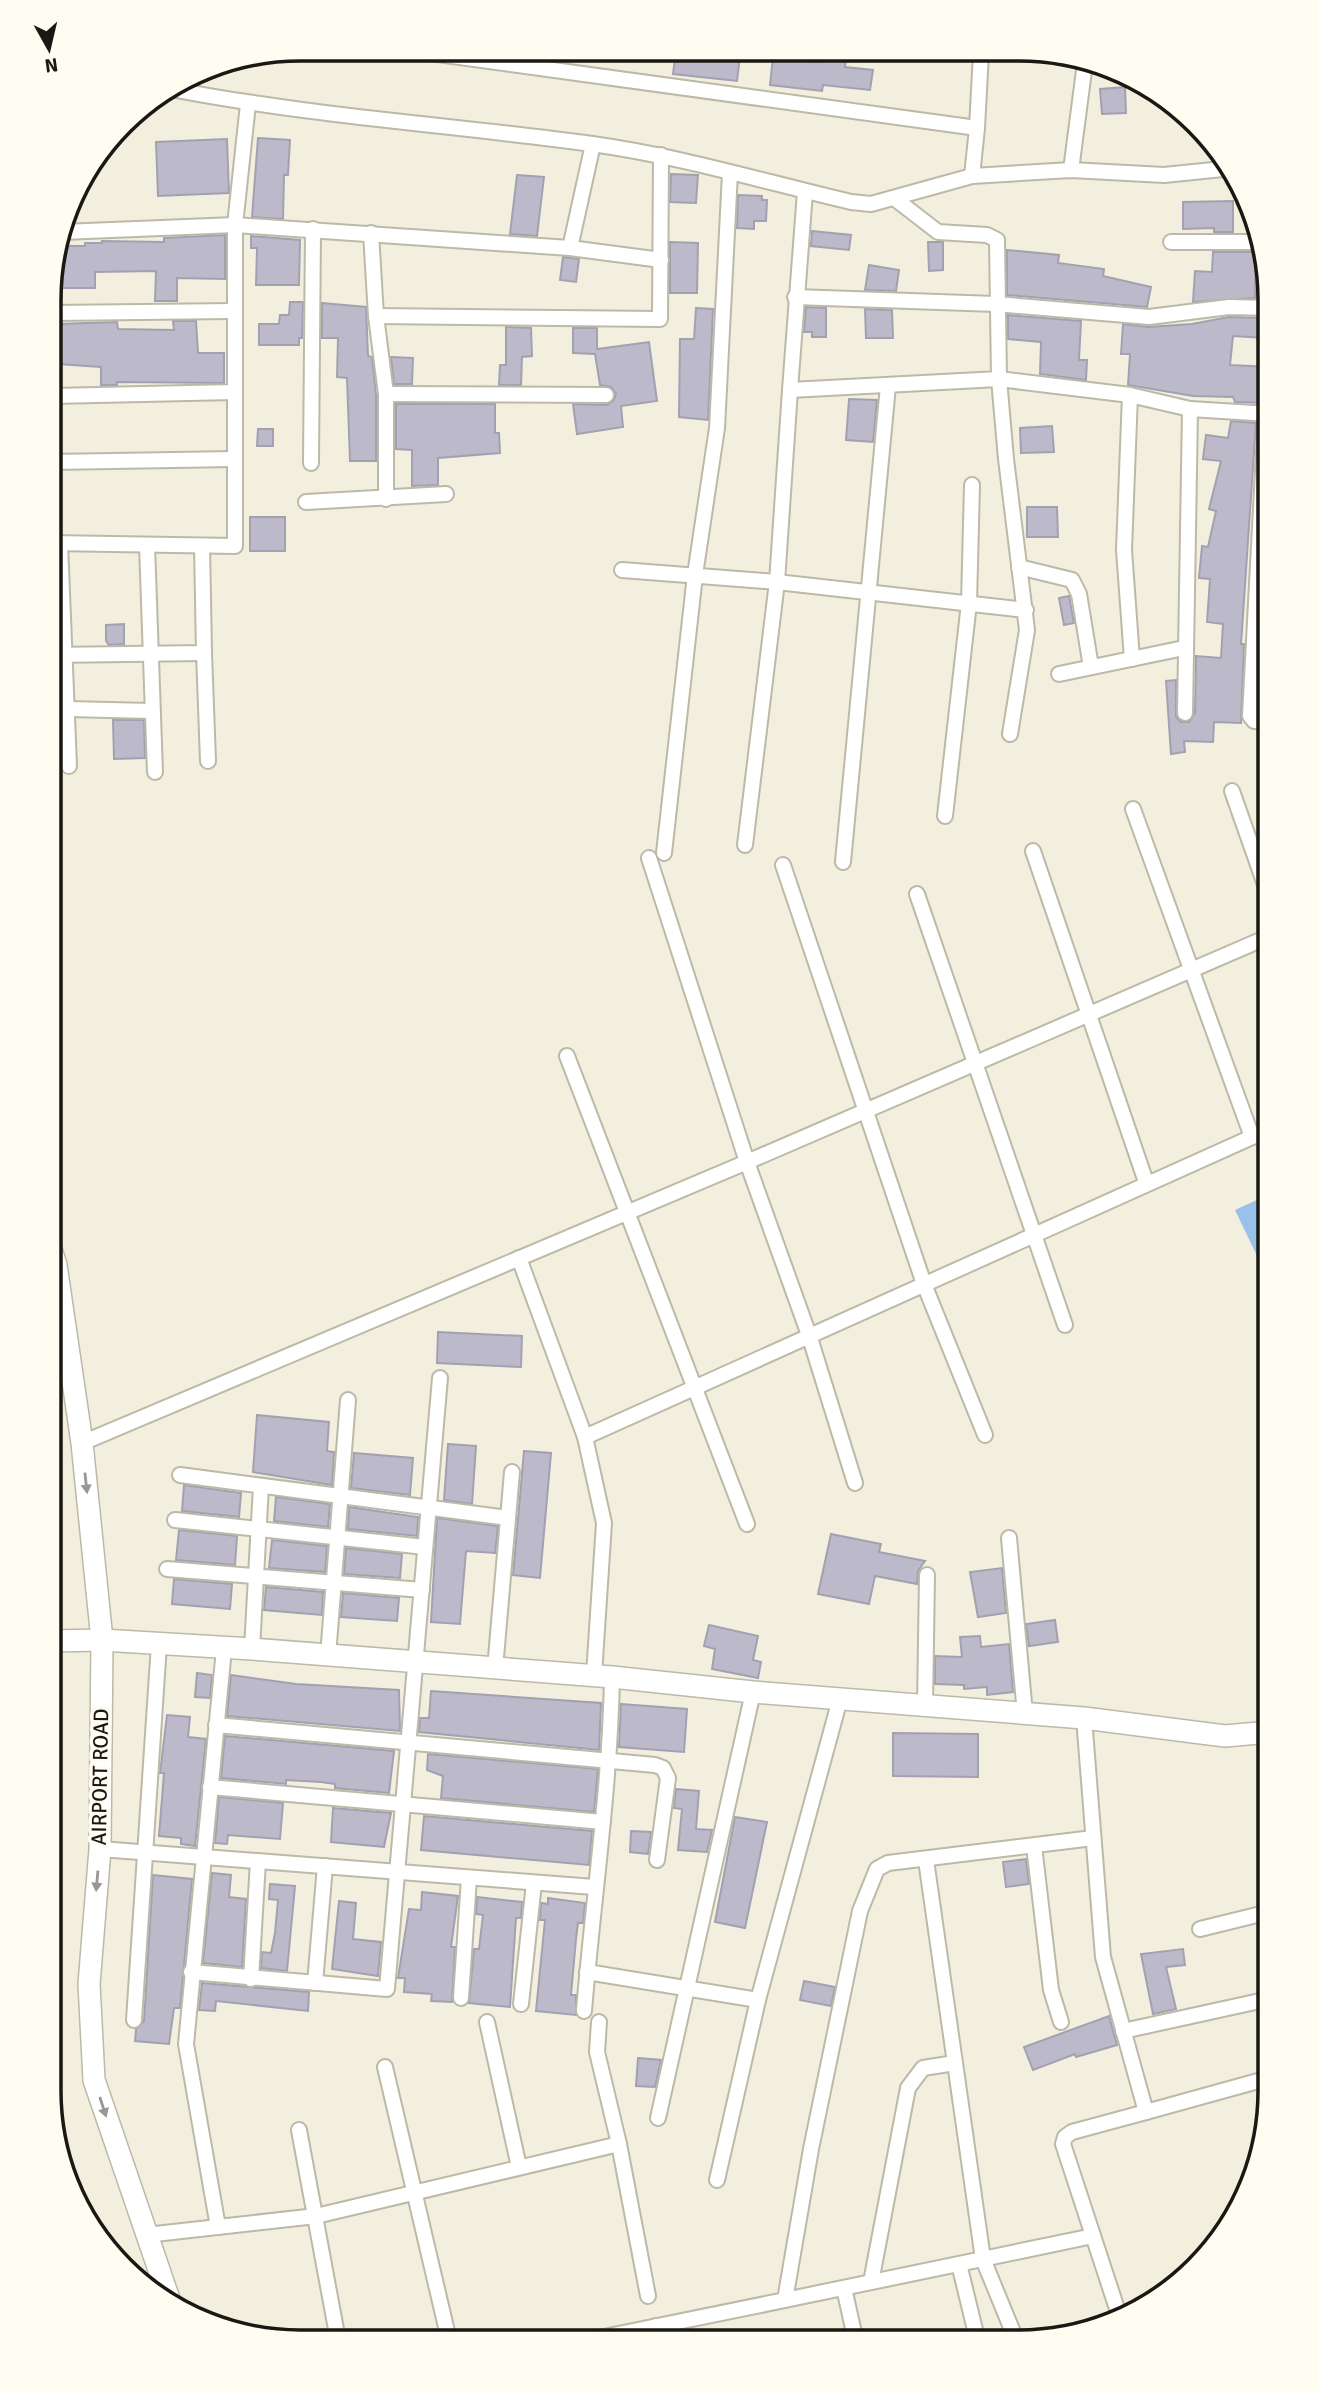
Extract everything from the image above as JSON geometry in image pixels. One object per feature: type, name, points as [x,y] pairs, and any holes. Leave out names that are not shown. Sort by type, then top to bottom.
[{"type":"street","points":[[972,176],[981,61]]},
{"type":"street","points":[[493,62],[977,128]]},
{"type":"street","points":[[1071,170],[1084,71]]},
{"type":"street","points":[[185,92],[248,104],[593,144],[661,155],[805,192],[871,204],[972,176],[1071,170],[1164,176],[1218,170]]},
{"type":"street","points":[[61,543],[235,546],[235,225],[248,104]]},
{"type":"street","points":[[570,248],[593,144]]},
{"type":"street","points":[[376,316],[660,320],[661,155]]},
{"type":"street","points":[[664,853],[695,576],[718,428],[730,173]]},
{"type":"street","points":[[745,845],[777,582],[795,297],[805,192]]},
{"type":"street","points":[[894,198],[937,232],[987,234],[998,240],[996,304],[999,379],[1026,610],[1026,645],[1010,734]]},
{"type":"street","points":[[71,232],[235,225],[570,248],[661,260]]},
{"type":"street","points":[[311,463],[313,229]]},
{"type":"street","points":[[371,233],[376,316],[386,394],[386,499]]},
{"type":"street","points":[[1171,242],[1250,242]]},
{"type":"street","points":[[795,297],[996,304],[1149,317],[1230,307],[1258,307]]},
{"type":"street","points":[[61,313],[233,311]]},
{"type":"street","points":[[790,390],[999,379],[1130,396],[1190,408],[1258,413]]},
{"type":"street","points":[[843,862],[888,386]]},
{"type":"street","points":[[61,396],[235,392]]},
{"type":"street","points":[[386,394],[606,395]]},
{"type":"street","points":[[1130,396],[1124,550],[1132,659]]},
{"type":"street","points":[[1185,713],[1190,408]]},
{"type":"street","points":[[61,462],[235,459]]},
{"type":"street","points":[[945,816],[969,603],[972,485]]},
{"type":"street","points":[[306,502],[446,494]]},
{"type":"street","points":[[148,545],[155,772]]},
{"type":"street","points":[[202,546],[208,761]]},
{"type":"street","points":[[1019,567],[1072,580],[1079,594],[1091,667]]},
{"type":"street","points":[[622,570],[777,582],[1026,610]]},
{"type":"street","points":[[1258,584],[1250,716],[1254,721],[1258,721]]},
{"type":"street","points":[[1059,674],[1184,648]]},
{"type":"street","points":[[61,655],[204,653]]},
{"type":"street","points":[[61,677],[67,709],[69,766]]},
{"type":"street","points":[[67,709],[152,710]]},
{"type":"street","points":[[1232,792],[1258,864]]},
{"type":"street","points":[[1133,809],[1252,1137]]},
{"type":"street","points":[[1033,851],[1146,1182]]},
{"type":"street","points":[[649,858],[747,1162],[810,1338],[855,1483]]},
{"type":"street","points":[[783,865],[924,1283],[985,1435]]},
{"type":"street","points":[[917,894],[1065,1325]]},
{"type":"street","points":[[82,1443],[747,1162],[1258,942]]},
{"type":"street","points":[[567,1056],[747,1524]]},
{"type":"street","points":[[585,1437],[810,1338],[924,1283],[1036,1236],[1146,1182],[1258,1135]]},
{"type":"street","points":[[519,1258],[585,1437],[604,1523],[603,1676],[610,1759],[594,1887],[584,2011]]},
{"type":"street","name":"AIRPORT ROAD","points":[[61,1299],[82,1443],[102,1640],[100,1849],[89,1984],[94,2080],[165,2287]]},
{"type":"street","points":[[191,1972],[387,1989],[440,1378]]},
{"type":"street","points":[[328,1657],[348,1400]]},
{"type":"street","points":[[495,1669],[512,1472]]},
{"type":"street","points":[[180,1475],[508,1518]]},
{"type":"street","points":[[252,1649],[261,1486]]},
{"type":"street","points":[[175,1520],[425,1547]]},
{"type":"street","points":[[1009,1538],[1025,1714]]},
{"type":"street","points":[[167,1569],[422,1590]]},
{"type":"street","points":[[925,1706],[927,1576]]},
{"type":"street","points":[[61,1641],[102,1640],[252,1649],[328,1657],[603,1676],[753,1692],[1084,1718],[1225,1736],[1257,1733]]},
{"type":"street","points":[[134,2020],[159,1644]]},
{"type":"street","points":[[218,2227],[186,2044],[224,1649]]},
{"type":"street","points":[[657,2118],[753,1692]]},
{"type":"street","points":[[717,2180],[758,2000],[841,1699]]},
{"type":"street","points":[[1084,1718],[1103,1957],[1146,2112]]},
{"type":"street","points":[[216,1725],[655,1765],[663,1768],[668,1778],[657,1860]]},
{"type":"street","points":[[210,1787],[603,1822]]},
{"type":"street","points":[[785,2300],[811,2149],[860,1911],[877,1868],[888,1863],[1093,1838]]},
{"type":"street","points":[[1034,1846],[1051,1990],[1061,2022]]},
{"type":"street","points":[[100,1849],[594,1887]]},
{"type":"street","points":[[926,1860],[983,2259],[1012,2330]]},
{"type":"street","points":[[251,1979],[258,1861]]},
{"type":"street","points":[[315,1983],[325,1866]]},
{"type":"street","points":[[461,1998],[468,1878]]},
{"type":"street","points":[[521,2004],[534,1882]]},
{"type":"street","points":[[1200,1929],[1257,1915]]},
{"type":"street","points":[[587,1972],[758,2000]]},
{"type":"street","points":[[1123,2031],[1257,2002]]},
{"type":"street","points":[[487,2022],[519,2167]]},
{"type":"street","points":[[599,2022],[597,2052],[620,2144],[648,2296]]},
{"type":"street","points":[[871,2282],[908,2088],[923,2068],[955,2063]]},
{"type":"street","points":[[385,2067],[447,2330]]},
{"type":"street","points":[[1117,2308],[1064,2151],[1065,2137],[1072,2132],[1257,2081]]},
{"type":"street","points":[[299,2130],[336,2330]]},
{"type":"street","points":[[146,2235],[316,2217],[620,2144]]},
{"type":"street","points":[[637,2330],[1093,2236]]},
{"type":"street","points":[[959,2264],[975,2330]]},
{"type":"street","points":[[844,2288],[853,2330]]},
{"type":"street","points":[[656,2326],[657,2330]]},
{"type":"water","points":[[1258,1200],[1257,1257],[1235,1210]]},
{"type":"building","points":[[675,61],[739,61],[737,81],[673,74]]},
{"type":"building","points":[[773,61],[846,61],[845,67],[873,70],[870,90],[823,85],[822,91],[770,85]]},
{"type":"building","points":[[1125,87],[1126,113],[1102,114],[1100,89]]},
{"type":"building","points":[[258,138],[290,140],[288,175],[284,175],[283,219],[252,217]]},
{"type":"building","points":[[227,139],[229,193],[158,196],[156,142]]},
{"type":"building","points":[[671,174],[698,175],[696,203],[670,202]]},
{"type":"building","points":[[517,175],[544,177],[537,236],[510,234]]},
{"type":"building","points":[[738,195],[762,196],[762,200],[767,200],[766,221],[754,221],[754,229],[737,228]]},
{"type":"building","points":[[1233,201],[1233,232],[1214,232],[1214,228],[1183,229],[1183,202]]},
{"type":"building","points":[[812,231],[851,235],[849,250],[811,246]]},
{"type":"building","points":[[225,235],[225,279],[177,278],[177,301],[155,301],[156,271],[95,272],[95,288],[62,288],[68,246],[85,246],[85,243],[102,241],[164,242],[164,238]]},
{"type":"building","points":[[251,236],[300,240],[299,285],[256,285],[257,248],[251,248]]},
{"type":"building","points":[[670,242],[698,243],[697,293],[670,293]]},
{"type":"building","points":[[928,242],[943,242],[943,270],[929,271]]},
{"type":"building","points":[[1007,250],[1059,255],[1058,263],[1104,269],[1103,276],[1151,287],[1147,307],[1007,295]]},
{"type":"building","points":[[1213,252],[1252,252],[1256,267],[1255,298],[1193,302],[1195,271],[1212,272]]},
{"type":"building","points":[[563,257],[579,259],[576,282],[560,280]]},
{"type":"building","points":[[869,265],[899,270],[896,291],[865,290]]},
{"type":"building","points":[[290,302],[303,302],[302,338],[299,338],[299,345],[259,345],[259,324],[279,324],[280,315],[289,315]]},
{"type":"building","points":[[322,303],[366,307],[368,356],[372,357],[376,395],[376,461],[350,461],[347,378],[337,377],[338,338],[322,338]]},
{"type":"building","points":[[806,307],[826,308],[826,337],[812,337],[812,332],[804,332]]},
{"type":"building","points":[[696,308],[713,309],[708,420],[679,417],[680,339],[694,339]]},
{"type":"building","points":[[865,309],[892,310],[893,338],[866,338]]},
{"type":"building","points":[[1008,315],[1081,321],[1079,360],[1087,360],[1086,380],[1040,374],[1041,342],[1008,339]]},
{"type":"building","points":[[1229,317],[1258,318],[1258,338],[1233,336],[1230,365],[1258,366],[1258,403],[1235,402],[1233,397],[1193,396],[1128,385],[1130,354],[1121,354],[1123,324],[1148,327],[1192,324]]},
{"type":"building","points":[[173,321],[196,321],[198,353],[224,353],[224,383],[117,382],[117,385],[101,385],[101,367],[61,364],[61,324],[117,322],[118,329],[174,330]]},
{"type":"building","points":[[506,327],[531,328],[532,356],[522,357],[521,385],[499,385],[500,365],[506,365]]},
{"type":"building","points":[[573,328],[597,328],[597,349],[649,342],[657,401],[621,406],[623,427],[577,434],[573,404],[607,405],[614,400],[616,394],[611,387],[600,385],[595,354],[573,353]]},
{"type":"building","points":[[391,357],[413,358],[412,384],[394,384]]},
{"type":"building","points":[[849,399],[877,400],[873,442],[846,440]]},
{"type":"building","points":[[396,404],[495,404],[495,433],[499,433],[500,453],[438,458],[438,485],[412,486],[412,450],[396,449]]},
{"type":"building","points":[[1231,421],[1256,423],[1241,644],[1244,644],[1241,723],[1214,722],[1213,742],[1184,741],[1185,752],[1171,754],[1166,681],[1176,680],[1176,717],[1181,722],[1189,722],[1195,713],[1196,656],[1221,658],[1223,624],[1207,622],[1210,579],[1199,578],[1202,546],[1208,547],[1216,511],[1209,509],[1221,461],[1203,459],[1206,435],[1228,438]]},
{"type":"building","points":[[1052,426],[1054,452],[1021,453],[1020,428]]},
{"type":"building","points":[[258,429],[273,429],[273,446],[257,446]]},
{"type":"building","points":[[1027,507],[1057,507],[1058,537],[1027,537]]},
{"type":"building","points":[[250,517],[285,517],[285,551],[250,551]]},
{"type":"building","points":[[1069,596],[1074,623],[1064,625],[1059,598]]},
{"type":"building","points":[[124,624],[124,644],[109,645],[106,641],[106,625]]},
{"type":"building","points":[[113,720],[144,720],[145,758],[114,759]]},
{"type":"building","points":[[438,1332],[522,1336],[521,1367],[437,1363]]},
{"type":"building","points":[[257,1415],[329,1422],[327,1451],[334,1452],[332,1485],[253,1472]]},
{"type":"building","points":[[448,1444],[476,1446],[472,1504],[444,1500]]},
{"type":"building","points":[[524,1451],[551,1453],[540,1578],[513,1575]]},
{"type":"building","points":[[354,1453],[413,1458],[410,1495],[351,1488]]},
{"type":"building","points":[[184,1485],[241,1493],[239,1517],[182,1511]]},
{"type":"building","points":[[276,1497],[330,1504],[328,1527],[274,1521]]},
{"type":"building","points":[[349,1507],[418,1517],[417,1536],[348,1529]]},
{"type":"building","points":[[437,1518],[498,1526],[495,1553],[466,1551],[460,1624],[431,1622]]},
{"type":"building","points":[[179,1530],[237,1536],[235,1565],[176,1560]]},
{"type":"building","points":[[831,1534],[881,1544],[879,1552],[925,1561],[918,1571],[917,1584],[875,1576],[869,1604],[818,1594]]},
{"type":"building","points":[[272,1540],[327,1546],[325,1572],[269,1568]]},
{"type":"building","points":[[346,1548],[402,1554],[400,1578],[344,1574]]},
{"type":"building","points":[[1002,1568],[1006,1613],[978,1617],[970,1572]]},
{"type":"building","points":[[174,1579],[232,1584],[230,1609],[172,1604]]},
{"type":"building","points":[[266,1587],[323,1592],[322,1615],[264,1610]]},
{"type":"building","points":[[343,1593],[399,1598],[397,1621],[341,1617]]},
{"type":"building","points":[[1055,1620],[1058,1642],[1029,1646],[1026,1624]]},
{"type":"building","points":[[709,1625],[758,1636],[753,1660],[761,1662],[758,1678],[712,1669],[715,1649],[704,1646]]},
{"type":"building","points":[[980,1636],[981,1647],[1009,1644],[1013,1692],[987,1695],[987,1687],[964,1689],[964,1685],[935,1684],[935,1656],[962,1657],[960,1637]]},
{"type":"building","points":[[197,1673],[212,1675],[210,1698],[195,1697]]},
{"type":"building","points":[[231,1675],[296,1684],[399,1690],[400,1731],[227,1716]]},
{"type":"building","points":[[431,1691],[601,1703],[599,1750],[419,1732],[420,1718],[429,1718]]},
{"type":"building","points":[[621,1704],[687,1709],[684,1752],[619,1747]]},
{"type":"building","points":[[167,1715],[190,1717],[188,1737],[206,1739],[195,1846],[181,1844],[181,1838],[159,1836],[164,1773],[160,1773]]},
{"type":"building","points":[[893,1733],[978,1734],[978,1777],[893,1776]]},
{"type":"building","points":[[225,1736],[394,1751],[389,1793],[335,1788],[335,1784],[321,1782],[286,1780],[286,1784],[221,1778]]},
{"type":"building","points":[[428,1754],[598,1769],[594,1812],[441,1798],[443,1776],[427,1770]]},
{"type":"building","points":[[676,1789],[699,1791],[696,1829],[712,1830],[707,1852],[678,1850],[682,1809],[674,1808]]},
{"type":"building","points":[[219,1797],[283,1803],[280,1839],[228,1835],[227,1844],[215,1843]]},
{"type":"building","points":[[333,1808],[391,1813],[384,1847],[331,1842]]},
{"type":"building","points":[[424,1816],[592,1831],[589,1865],[421,1850]]},
{"type":"building","points":[[735,1817],[767,1822],[745,1928],[715,1922]]},
{"type":"building","points":[[631,1831],[651,1832],[648,1854],[630,1852]]},
{"type":"building","points":[[1026,1859],[1029,1884],[1006,1887],[1003,1862]]},
{"type":"building","points":[[212,1873],[231,1875],[229,1897],[246,1899],[242,1967],[203,1963]]},
{"type":"building","points":[[153,1875],[192,1879],[180,2008],[174,2008],[169,2044],[135,2041],[136,2029],[144,2021]]},
{"type":"building","points":[[270,1884],[295,1886],[287,1971],[261,1968],[262,1952],[271,1953],[275,1933],[278,1900],[269,1899]]},
{"type":"building","points":[[422,1892],[458,1896],[451,1947],[455,1947],[452,2002],[431,2001],[432,1994],[404,1992],[405,1978],[398,1978],[409,1909],[421,1910]]},
{"type":"building","points":[[477,1897],[522,1902],[521,1918],[516,1918],[510,2007],[469,2003],[474,1949],[479,1949],[483,1915],[476,1914]]},
{"type":"building","points":[[548,1898],[585,1903],[583,1923],[578,1923],[571,1995],[576,1995],[576,2015],[536,2011],[545,1920],[540,1920],[541,1903],[548,1904]]},
{"type":"building","points":[[339,1901],[356,1903],[353,1939],[381,1942],[378,1976],[332,1969]]},
{"type":"building","points":[[1183,1949],[1185,1965],[1166,1967],[1176,2009],[1153,2014],[1141,1954]]},
{"type":"building","points":[[804,1981],[835,1987],[831,2006],[800,2000]]},
{"type":"building","points":[[202,1983],[309,1992],[308,2011],[216,2001],[215,2011],[199,2010]]},
{"type":"building","points":[[1109,2016],[1117,2045],[1076,2057],[1075,2054],[1033,2070],[1024,2047]]},
{"type":"building","points":[[638,2058],[661,2060],[655,2087],[636,2086]]}]
